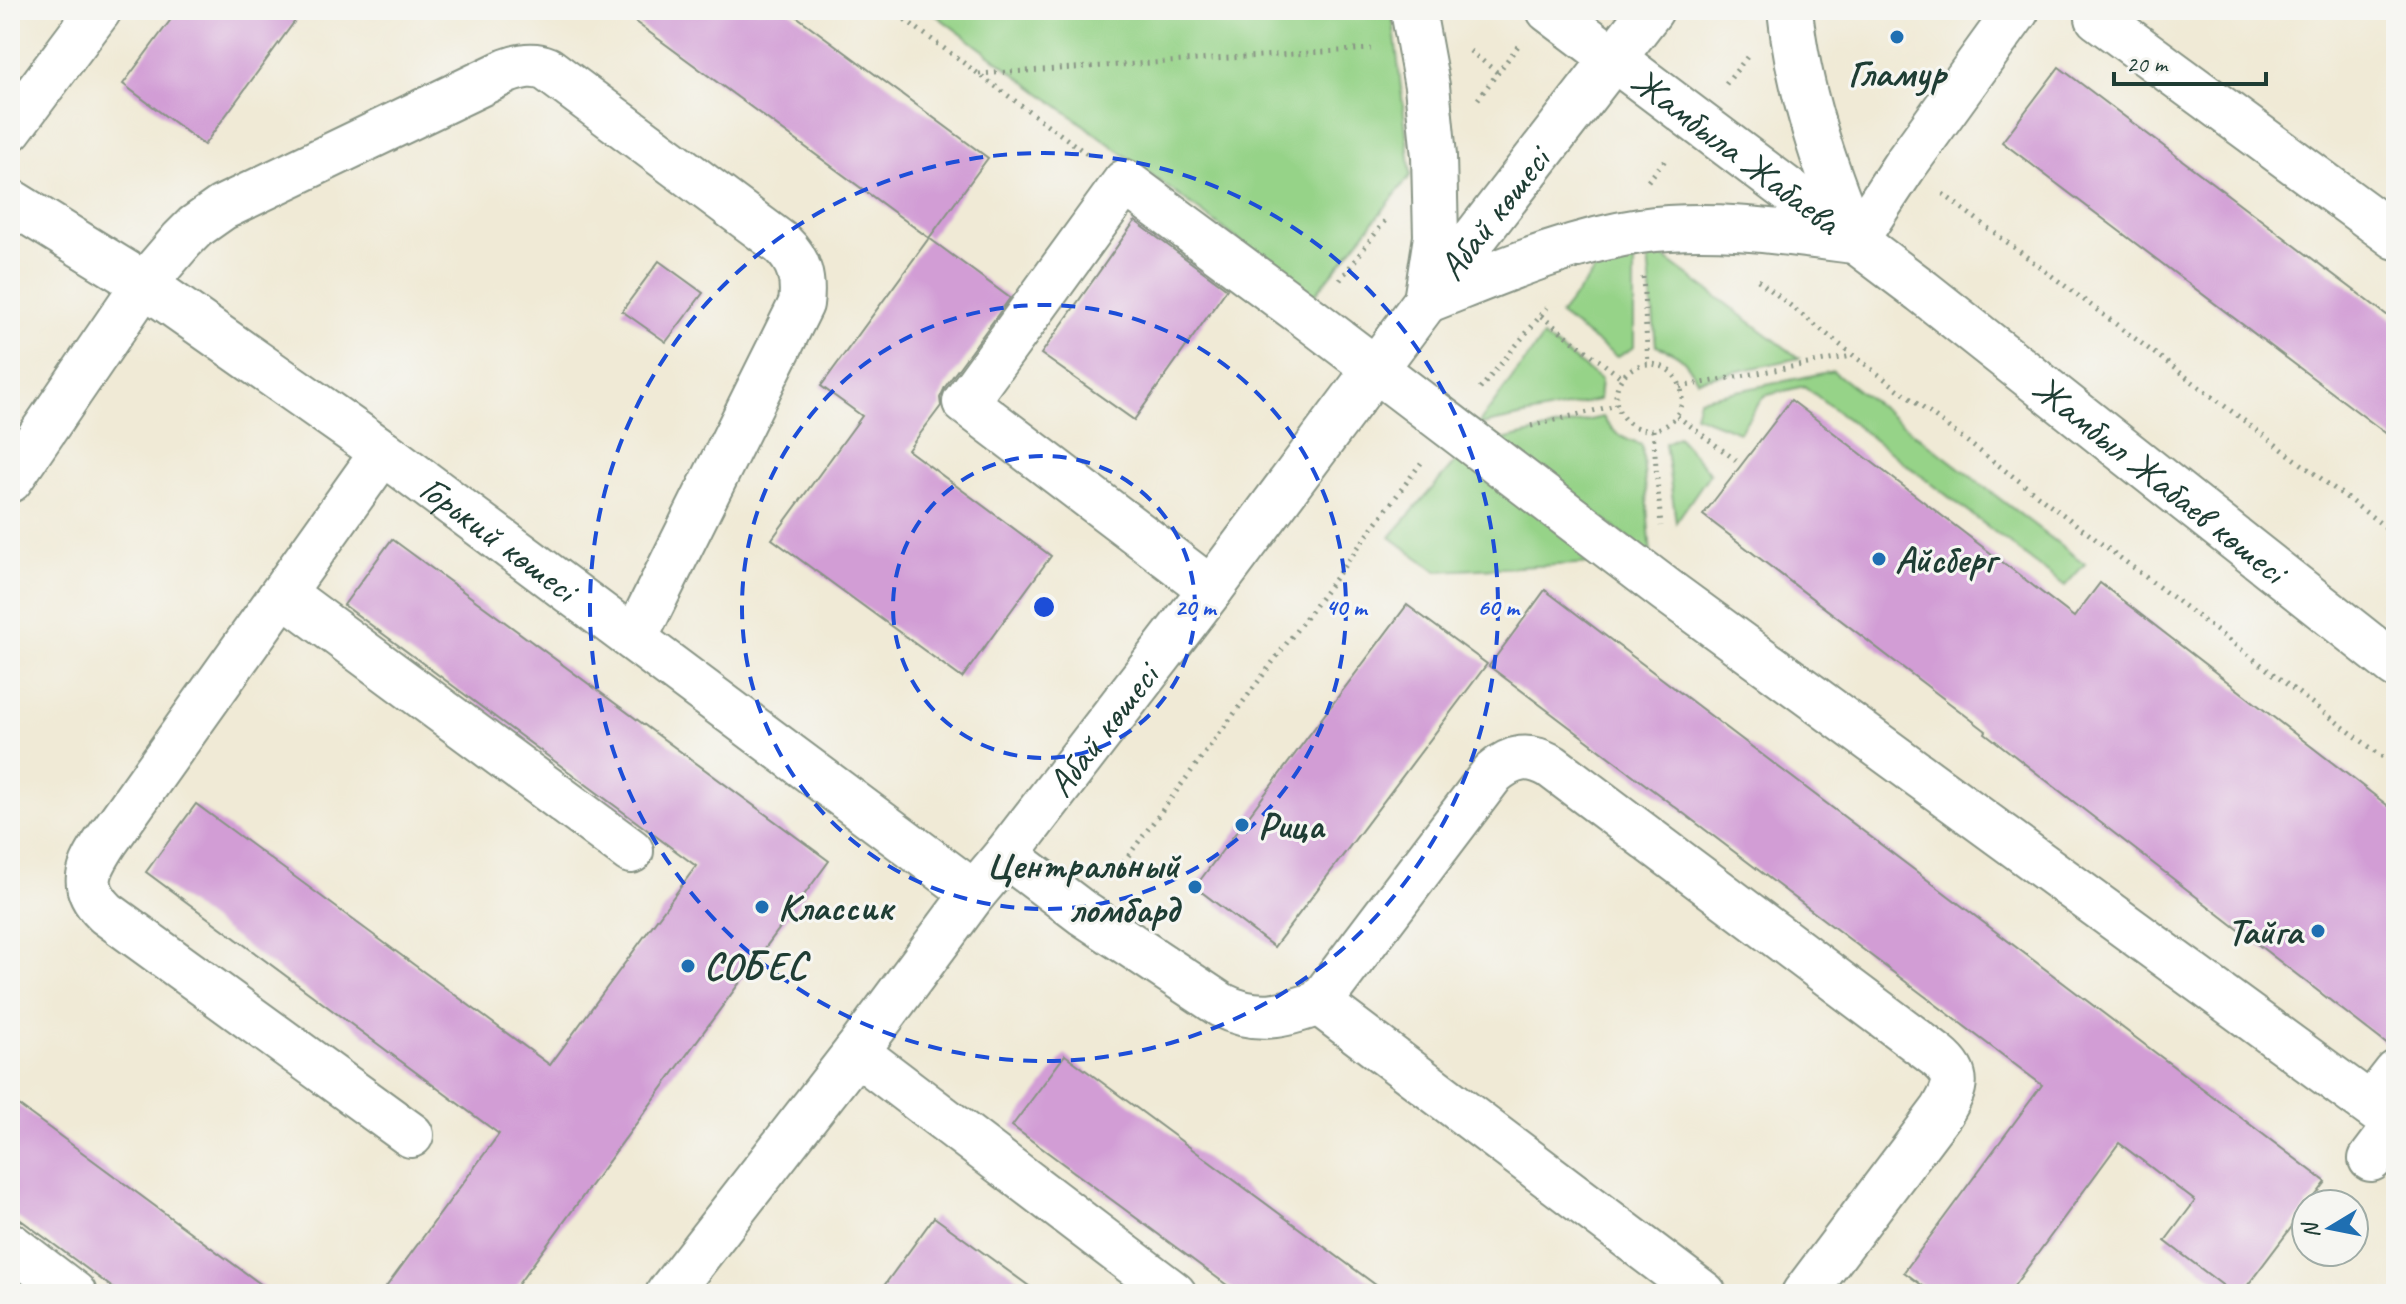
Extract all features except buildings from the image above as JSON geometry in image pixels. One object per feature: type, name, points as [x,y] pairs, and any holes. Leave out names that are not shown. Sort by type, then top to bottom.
[{"type":"street","points":[[10,129],[99,10]]},
{"type":"street","name":"Жамбыла Жабаева","points":[[1549,10],[1922,291]]},
{"type":"street","name":"Абай көшесі","points":[[668,1294],[1211,589],[1374,369],[1651,10]]},
{"type":"street","points":[[1790,10],[1803,88],[1831,182],[1855,241]]},
{"type":"street","points":[[1855,241],[1905,165],[2017,10]]},
{"type":"street","points":[[2098,18],[2396,237]]},
{"type":"street","points":[[1416,28],[1427,86],[1434,156],[1436,237],[1426,301],[1543,256],[1641,231],[1762,230],[1855,241]]},
{"type":"street","points":[[10,480],[144,284],[195,227],[222,208],[507,71],[527,65],[547,69],[782,244],[798,263],[801,278],[801,304],[635,638]]},
{"type":"street","points":[[1211,589],[965,402],[1125,182],[1666,590],[2386,1117]]},
{"type":"street","name":"Горький көшесі","points":[[10,201],[144,284],[383,452],[974,893]]},
{"type":"street","name":"Жамбыл Жабаев көшесі","points":[[1922,291],[2396,666]]},
{"type":"street","points":[[383,452],[100,851],[87,876],[94,900],[106,913],[411,1135]]},
{"type":"street","points":[[284,594],[631,851]]},
{"type":"street","points":[[1006,855],[1084,914],[1221,1005],[1240,1014],[1260,1017],[1288,1014],[1319,1003],[1493,773],[1504,764],[1522,758],[1538,759],[1551,766],[1937,1056],[1952,1072],[1955,1083],[1942,1111],[1804,1294]]},
{"type":"street","points":[[1319,1003],[1704,1294]]},
{"type":"street","points":[[856,1052],[1174,1294]]},
{"type":"street","points":[[10,1245],[74,1294]]},
{"type":"path","points":[[892,10],[1125,182]]},
{"type":"path","points":[[979,74],[1416,28]]},
{"type":"path","points":[[1600,240],[1755,47]]},
{"type":"path","points":[[1905,165],[2396,535]]},
{"type":"path","points":[[1310,319],[1396,206]]},
{"type":"path","points":[[1643,269],[1648,364]]},
{"type":"path","points":[[1757,279],[2396,767]]},
{"type":"path","points":[[1084,914],[1458,433],[1549,305]]},
{"type":"path","points":[[1541,316],[1622,378]]},
{"type":"path","points":[[1680,387],[1853,355]]},
{"type":"path","points":[[1648,364],[1668,370],[1680,387],[1681,404],[1677,416],[1667,425],[1653,430],[1642,430],[1630,424],[1617,405],[1616,397],[1622,378],[1632,369],[1648,364]]},
{"type":"path","points":[[1458,433],[1617,405]]},
{"type":"path","points":[[1677,416],[1741,464]]},
{"type":"path","points":[[1653,430],[1666,590]]},
{"type":"green space","points":[[929,10],[1392,10],[1411,175],[1314,296]]},
{"type":"green space","points":[[1647,245],[1799,358],[1697,380],[1681,358],[1656,346]]},
{"type":"green space","points":[[1634,248],[1634,347],[1617,357],[1560,315],[1609,252]]},
{"type":"green space","points":[[1543,337],[1601,380],[1599,400],[1477,426]]},
{"type":"green space","points":[[1833,371],[2085,564],[2065,586],[1804,386],[1764,396],[1739,432],[1695,415],[1699,399]]},
{"type":"green space","points":[[1603,417],[1620,435],[1642,445],[1651,555],[1498,441]]},
{"type":"green space","points":[[1678,437],[1710,473],[1676,522],[1665,443]]},
{"type":"green space","points":[[1463,453],[1598,563],[1437,571],[1390,537]]},
{"type":"place","name":"Гламур","points":[[1897,37]]},
{"type":"place","name":"Айсберг","points":[[1879,559]]},
{"type":"place","name":"Рица","points":[[1242,825]]},
{"type":"place","name":"Центральный ломбард","points":[[1195,887]]},
{"type":"place","name":"Классик","points":[[762,907]]},
{"type":"place","name":"Тайга","points":[[2318,931]]},
{"type":"place","name":"СОБЕС","points":[[688,966]]}]
